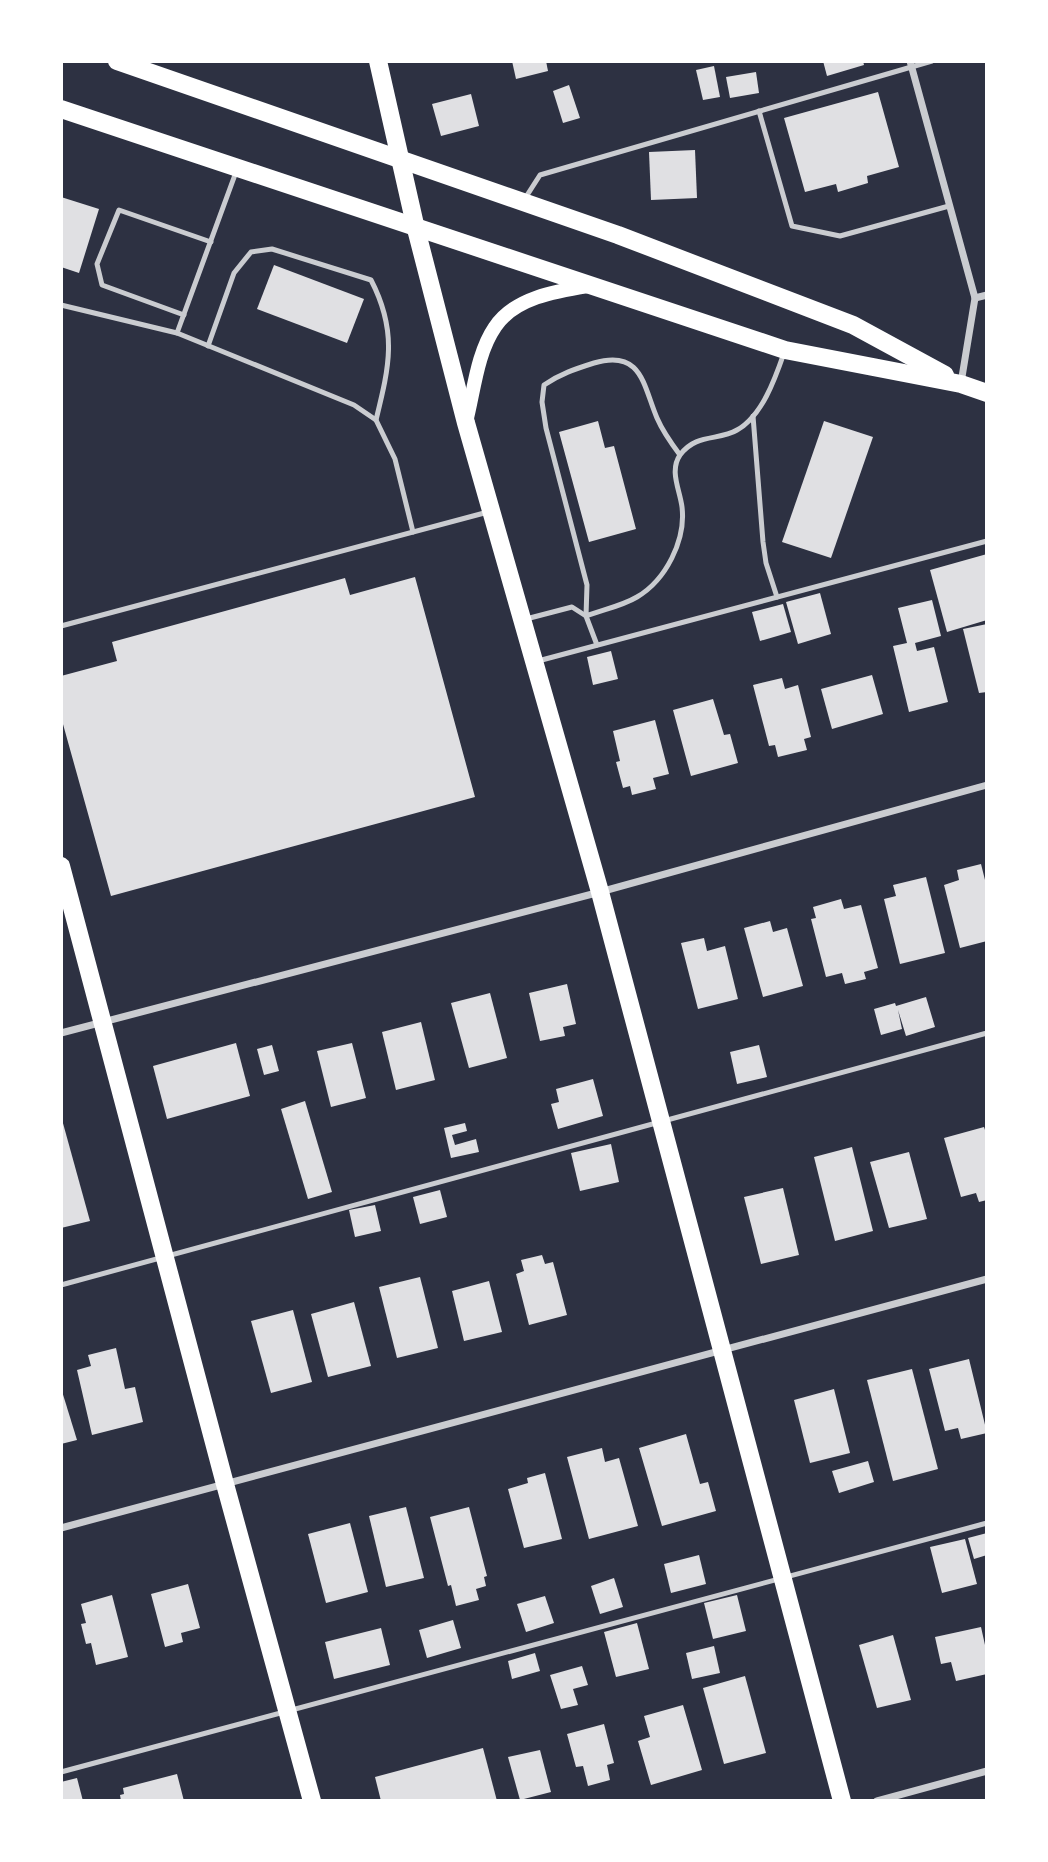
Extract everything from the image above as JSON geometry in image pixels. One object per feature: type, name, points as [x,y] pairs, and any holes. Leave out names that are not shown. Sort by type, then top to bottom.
[{"type":"main road","points":[[117,61],[618,235],[853,325],[961,384]]},
{"type":"main road","points":[[378,61],[416,229],[466,423],[600,892],[842,1801]]},
{"type":"main road","points":[[61,109],[785,351],[961,384],[987,393]]},
{"type":"main road","points":[[466,423],[485,346],[496,325],[518,307],[538,297],[588,285]]},
{"type":"main road","points":[[61,866],[312,1801]]},
{"type":"street","points":[[911,64],[975,298],[961,384]]},
{"type":"street","points":[[975,298],[987,295]]},
{"type":"street","points":[[61,1033],[600,892],[987,785]]},
{"type":"street","points":[[61,1528],[987,1279]]},
{"type":"street","points":[[877,1801],[987,1771]]},
{"type":"lane","points":[[522,202],[540,175],[911,64],[932,61]]},
{"type":"lane","points":[[759,111],[793,226],[840,236],[949,205]]},
{"type":"lane","points":[[177,333],[237,169]]},
{"type":"lane","points":[[184,315],[102,285],[97,264],[119,210],[211,242]]},
{"type":"lane","points":[[208,346],[234,272],[251,252],[271,250],[371,280],[379,295],[386,320],[390,363],[376,421]]},
{"type":"lane","points":[[61,305],[177,333],[354,405],[376,421],[395,459],[413,532]]},
{"type":"lane","points":[[586,616],[637,597],[662,575],[681,538],[682,508],[674,472],[680,455],[701,438],[737,430],[753,416],[775,377],[785,351]]},
{"type":"lane","points":[[597,645],[586,616],[587,586],[546,428],[542,402],[544,385],[562,373],[610,359],[635,367],[644,380],[667,437],[680,455]]},
{"type":"lane","points":[[753,416],[763,542],[777,597]]},
{"type":"lane","points":[[61,626],[490,511]]},
{"type":"lane","points":[[535,661],[987,541]]},
{"type":"lane","points":[[523,620],[572,607],[586,616]]},
{"type":"lane","points":[[61,1285],[987,1033]]},
{"type":"lane","points":[[61,1772],[987,1522]]},
{"type":"building","points":[[512,61],[546,61],[548,71],[516,79]]},
{"type":"building","points":[[823,61],[863,61],[864,65],[827,76]]},
{"type":"building","points":[[714,66],[720,97],[703,100],[696,70]]},
{"type":"building","points":[[756,72],[759,93],[730,98],[726,77]]},
{"type":"building","points":[[569,85],[580,118],[563,123],[553,91]]},
{"type":"building","points":[[878,92],[899,167],[867,176],[868,183],[838,192],[836,184],[805,192],[784,118]]},
{"type":"building","points":[[471,94],[479,126],[441,136],[432,104]]},
{"type":"building","points":[[695,150],[697,198],[651,200],[649,152]]},
{"type":"building","points":[[61,197],[99,209],[79,273],[61,267]]},
{"type":"building","points":[[274,265],[364,299],[347,343],[257,309]]},
{"type":"building","points":[[598,421],[605,448],[614,446],[636,529],[589,542],[559,432]]},
{"type":"building","points":[[824,421],[873,437],[831,558],[782,542]]},
{"type":"building","points":[[987,554],[987,620],[947,632],[930,570]]},
{"type":"building","points":[[415,577],[475,797],[111,896],[61,717],[61,676],[117,661],[112,642],[345,578],[350,595]]},
{"type":"building","points":[[820,593],[831,634],[798,644],[786,602]]},
{"type":"building","points":[[932,600],[941,636],[915,643],[917,651],[934,647],[948,702],[909,712],[893,646],[907,643],[898,608]]},
{"type":"building","points":[[783,604],[791,632],[760,641],[752,612]]},
{"type":"building","points":[[987,624],[987,692],[979,693],[963,629]]},
{"type":"building","points":[[611,651],[618,679],[593,685],[587,657]]},
{"type":"building","points":[[872,675],[883,714],[832,729],[821,689]]},
{"type":"building","points":[[782,678],[785,689],[798,685],[811,737],[804,739],[807,750],[778,757],[775,745],[769,746],[753,685]]},
{"type":"building","points":[[713,699],[724,735],[730,734],[738,763],[691,776],[673,710]]},
{"type":"building","points":[[655,720],[669,774],[653,778],[656,789],[632,795],[630,786],[623,788],[616,762],[620,761],[613,731]]},
{"type":"building","points":[[981,864],[987,888],[987,941],[960,948],[944,885],[959,880],[957,870]]},
{"type":"building","points":[[926,877],[945,953],[900,964],[884,899],[896,896],[893,885]]},
{"type":"building","points":[[841,899],[844,909],[861,905],[878,968],[864,972],[866,979],[845,984],[842,973],[826,977],[811,919],[816,918],[813,907]]},
{"type":"building","points":[[770,921],[773,932],[787,928],[803,986],[763,997],[744,928]]},
{"type":"building","points":[[704,938],[707,951],[725,946],[738,999],[698,1009],[681,943]]},
{"type":"building","points":[[567,984],[576,1024],[563,1027],[565,1036],[540,1041],[529,993]]},
{"type":"building","points":[[490,993],[507,1058],[469,1068],[451,1003]]},
{"type":"building","points":[[926,997],[935,1027],[906,1036],[898,1010],[902,1029],[881,1035],[874,1009]]},
{"type":"building","points":[[421,1022],[435,1080],[396,1090],[382,1032]]},
{"type":"building","points":[[236,1043],[250,1096],[167,1119],[153,1066]]},
{"type":"building","points":[[352,1043],[366,1098],[331,1107],[317,1051]]},
{"type":"building","points":[[272,1045],[279,1071],[264,1075],[257,1049]]},
{"type":"building","points":[[759,1045],[767,1077],[737,1084],[730,1052]]},
{"type":"building","points":[[593,1079],[603,1116],[558,1129],[551,1104],[559,1102],[556,1089]]},
{"type":"building","points":[[305,1101],[332,1192],[308,1199],[281,1109]]},
{"type":"building","points":[[61,1116],[90,1221],[61,1228]]},
{"type":"building","points":[[465,1123],[467,1131],[452,1135],[455,1145],[476,1139],[479,1152],[451,1158],[444,1128]]},
{"type":"building","points":[[984,1127],[987,1136],[987,1200],[979,1202],[976,1193],[961,1197],[944,1138]]},
{"type":"building","points":[[611,1144],[619,1182],[580,1191],[571,1153]]},
{"type":"building","points":[[852,1147],[873,1231],[835,1241],[814,1157]]},
{"type":"building","points":[[909,1152],[927,1219],[889,1228],[870,1162]]},
{"type":"building","points":[[783,1188],[799,1255],[761,1264],[744,1197]]},
{"type":"building","points":[[440,1190],[447,1217],[420,1224],[413,1197]]},
{"type":"building","points":[[375,1205],[381,1231],[355,1237],[349,1210]]},
{"type":"building","points":[[542,1255],[545,1264],[553,1262],[567,1315],[529,1325],[516,1274],[524,1271],[521,1260]]},
{"type":"building","points":[[420,1277],[438,1348],[397,1358],[379,1287]]},
{"type":"building","points":[[489,1281],[502,1332],[464,1341],[452,1291]]},
{"type":"building","points":[[354,1302],[371,1366],[328,1377],[311,1314]]},
{"type":"building","points":[[293,1310],[312,1382],[271,1393],[251,1321]]},
{"type":"building","points":[[116,1348],[125,1389],[135,1387],[143,1422],[92,1435],[77,1370],[91,1366],[88,1355]]},
{"type":"building","points":[[969,1359],[987,1433],[961,1439],[958,1428],[945,1431],[929,1369]]},
{"type":"building","points":[[912,1369],[938,1469],[893,1481],[867,1380]]},
{"type":"building","points":[[61,1388],[77,1440],[61,1444]]},
{"type":"building","points":[[834,1389],[850,1453],[810,1463],[794,1400]]},
{"type":"building","points":[[686,1434],[700,1484],[708,1482],[716,1511],[662,1526],[639,1448]]},
{"type":"building","points":[[602,1448],[605,1462],[619,1458],[638,1526],[589,1539],[567,1457]]},
{"type":"building","points":[[868,1461],[874,1482],[839,1493],[832,1471]]},
{"type":"building","points":[[545,1473],[562,1539],[524,1548],[508,1489],[528,1483],[527,1478]]},
{"type":"building","points":[[406,1507],[424,1578],[386,1587],[369,1516]]},
{"type":"building","points":[[469,1507],[487,1576],[484,1577],[486,1586],[476,1589],[479,1600],[456,1606],[430,1517]]},
{"type":"building","points":[[350,1523],[368,1592],[326,1603],[308,1534]]},
{"type":"building","points":[[987,1533],[987,1555],[974,1559],[968,1538]]},
{"type":"building","points":[[965,1539],[977,1584],[942,1593],[930,1547]]},
{"type":"building","points":[[699,1555],[706,1584],[671,1593],[664,1564]]},
{"type":"building","points":[[614,1578],[623,1607],[600,1614],[591,1586]]},
{"type":"building","points":[[188,1584],[200,1628],[181,1633],[183,1642],[165,1647],[151,1594]]},
{"type":"building","points":[[112,1595],[128,1657],[96,1665],[91,1643],[86,1644],[81,1624],[86,1623],[81,1604]]},
{"type":"building","points":[[737,1595],[746,1631],[713,1639],[704,1603]]},
{"type":"building","points":[[545,1596],[554,1623],[526,1632],[517,1604]]},
{"type":"building","points":[[453,1620],[461,1648],[427,1658],[419,1630]]},
{"type":"building","points":[[637,1623],[649,1669],[616,1677],[604,1632]]},
{"type":"building","points":[[981,1627],[987,1654],[987,1674],[956,1681],[951,1662],[941,1664],[935,1637]]},
{"type":"building","points":[[381,1628],[390,1665],[334,1679],[325,1642]]},
{"type":"building","points":[[893,1635],[911,1700],[877,1708],[859,1645]]},
{"type":"building","points":[[714,1646],[720,1673],[692,1679],[686,1653]]},
{"type":"building","points":[[535,1653],[540,1671],[512,1679],[508,1661]]},
{"type":"building","points":[[582,1666],[588,1685],[573,1689],[578,1705],[561,1709],[550,1675]]},
{"type":"building","points":[[745,1676],[766,1753],[724,1764],[703,1688]]},
{"type":"building","points":[[683,1705],[702,1770],[651,1785],[638,1741],[650,1737],[644,1716]]},
{"type":"building","points":[[604,1724],[614,1763],[607,1765],[610,1780],[588,1786],[583,1766],[576,1767],[567,1734]]},
{"type":"building","points":[[483,1748],[497,1801],[381,1801],[375,1777]]},
{"type":"building","points":[[540,1750],[551,1792],[520,1800],[508,1757]]},
{"type":"building","points":[[177,1774],[184,1801],[121,1801],[123,1788]]},
{"type":"building","points":[[77,1778],[83,1801],[61,1801],[61,1782]]}]
